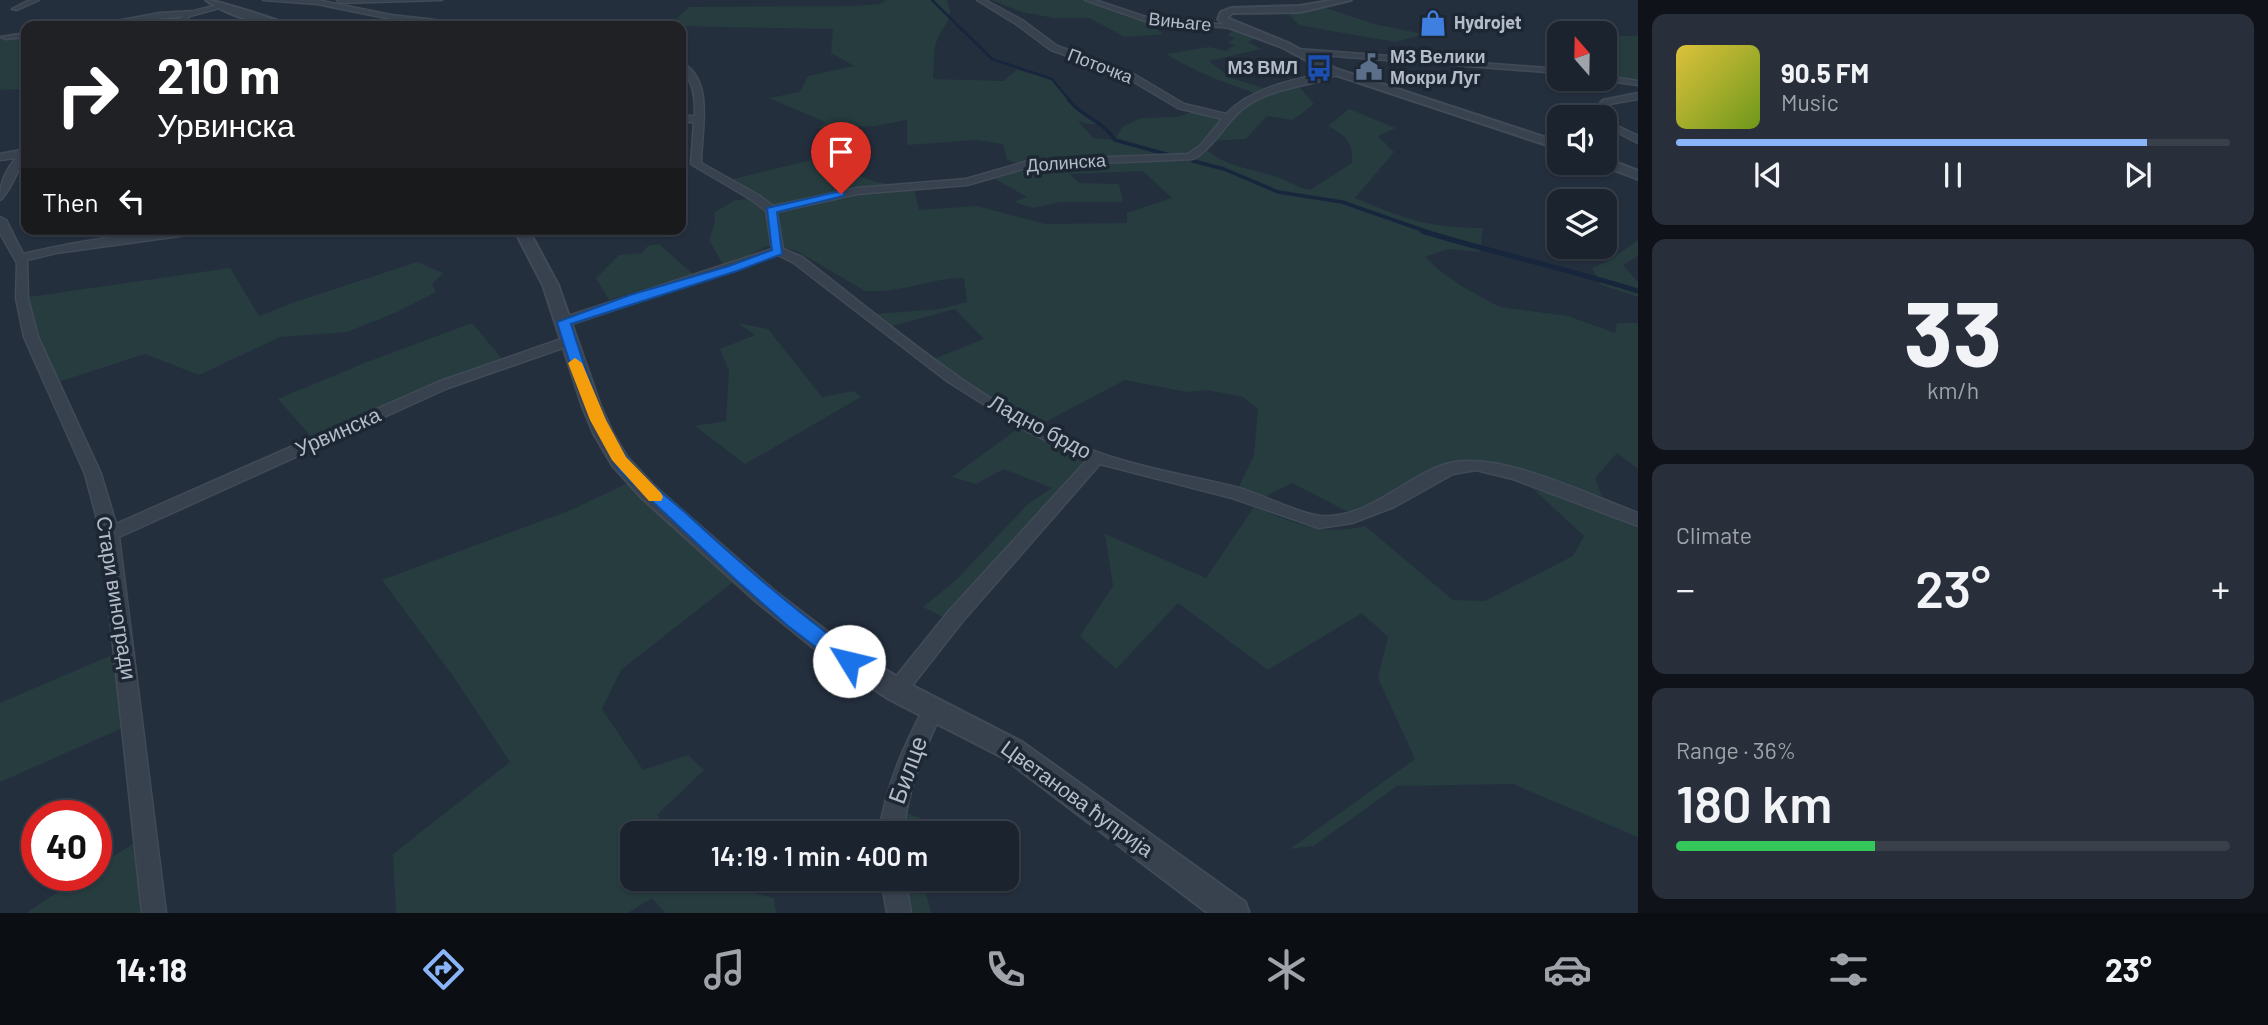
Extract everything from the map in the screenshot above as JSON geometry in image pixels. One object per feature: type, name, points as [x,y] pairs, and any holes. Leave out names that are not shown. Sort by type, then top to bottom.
[{"type":"street","points":[[15,9],[36,0]]},
{"type":"street","points":[[266,0],[439,0]]},
{"type":"street","name":"Поточка","points":[[980,0],[1019,22],[1054,48],[1118,70],[1181,106],[1226,117]]},
{"type":"street","name":"Вињаге","points":[[1088,0],[1145,19],[1233,26]]},
{"type":"street","points":[[1316,0],[1334,2]]},
{"type":"street","points":[[1347,0],[1300,9],[1239,10],[1224,14],[1224,22],[1297,51],[1338,72],[1547,142]]},
{"type":"street","points":[[181,21],[214,2],[271,21]]},
{"type":"street","points":[[317,2],[391,17],[432,21]]},
{"type":"street","points":[[124,21],[192,13]]},
{"type":"street","points":[[5,37],[21,35]]},
{"type":"street","points":[[1297,51],[1547,70]]},
{"type":"street","points":[[686,70],[694,79],[700,119],[688,163],[756,198],[771,210],[778,251]]},
{"type":"street","name":"Долинска","points":[[771,210],[857,191],[967,182],[1032,163],[1190,157],[1210,141],[1226,117],[1247,102],[1291,82],[1338,72]]},
{"type":"street","points":[[1617,80],[1638,83]]},
{"type":"street","points":[[1601,105],[1638,96]]},
{"type":"street","points":[[686,119],[700,119]]},
{"type":"street","points":[[1617,129],[1638,140]]},
{"type":"street","points":[[0,157],[21,154]]},
{"type":"street","points":[[0,197],[11,171],[21,159]]},
{"type":"street","points":[[1617,167],[1638,176]]},
{"type":"street","points":[[0,220],[12,248],[22,258],[56,250],[165,235]]},
{"type":"street","name":"Цветанова ћуприја","points":[[524,235],[540,263],[598,420],[625,467],[664,506],[795,620],[835,651],[933,710],[1012,749],[1234,913]]},
{"type":"street","name":"Урвинска","points":[[110,534],[443,385],[526,354],[566,331],[635,298],[778,251]]},
{"type":"street","name":"Ладно брдо","points":[[778,251],[798,261],[952,378],[1033,429],[1097,458],[1236,493],[1319,522],[1356,516],[1397,498],[1449,469],[1476,465],[1517,474],[1638,520]]},
{"type":"street","name":"Стари виногради","points":[[22,258],[23,314],[30,337],[93,474],[110,534],[154,913]]},
{"type":"street","points":[[897,690],[955,617],[1097,458]]},
{"type":"street","name":"Билце","points":[[892,821],[904,768],[933,710]]},
{"type":"street","points":[[895,891],[899,913]]},
{"type":"green space","points":[[882,0],[946,0],[950,12],[936,44],[933,79],[1003,81],[1017,70],[1052,79],[1079,112],[1104,124],[1078,121],[1093,138],[1115,140],[1122,127],[1141,118],[1177,117],[1194,111],[1226,117],[1247,102],[1294,81],[1314,104],[1293,120],[1267,116],[1246,139],[1210,141],[1204,148],[1232,164],[1310,190],[1352,163],[1350,144],[1328,126],[1349,109],[1396,128],[1378,136],[1394,152],[1355,198],[1417,221],[1483,228],[1480,252],[1448,249],[1425,257],[1438,269],[1463,287],[1500,307],[1568,316],[1615,333],[1617,323],[1638,323],[1638,469],[1617,453],[1595,478],[1607,510],[1517,474],[1459,466],[1356,516],[1292,483],[1259,500],[1236,493],[1254,455],[1258,409],[1243,397],[1208,390],[1187,392],[1125,380],[1034,428],[1097,458],[945,618],[923,607],[955,581],[1028,504],[1052,488],[1004,469],[976,484],[952,477],[1024,424],[929,361],[984,339],[955,309],[892,326],[877,314],[940,309],[967,302],[964,278],[890,290],[865,291],[795,250],[767,246],[725,268],[709,240],[715,223],[714,213],[733,201],[757,197],[730,180],[811,160],[841,168],[872,181],[914,188],[919,210],[977,206],[1045,224],[1127,223],[1127,213],[1172,198],[1143,171],[1070,174],[1079,183],[1119,184],[1123,202],[1061,202],[1033,208],[1014,202],[1027,197],[990,176],[1018,165],[1007,159],[1003,144],[977,140],[907,145],[907,120],[875,126],[817,128],[825,122],[769,98],[800,92],[808,76],[854,66],[831,53],[833,29],[686,26],[686,21],[674,21],[689,7],[854,6],[886,1]]},
{"type":"green space","points":[[991,0],[1082,0],[1141,20],[1164,34],[1125,37],[1089,18],[1054,18],[1022,12]]},
{"type":"green space","points":[[1320,6],[1374,24],[1423,34],[1396,42],[1326,30],[1299,25],[1284,10]]},
{"type":"green space","points":[[1235,30],[1258,37],[1248,42],[1261,49],[1209,61],[1231,78],[1270,90],[1260,95],[1200,72],[1166,54],[1209,47],[1226,51],[1235,45],[1227,43],[1235,38],[1227,35]]},
{"type":"green space","points":[[21,36],[21,89],[0,90],[0,38]]},
{"type":"green space","points":[[1617,36],[1638,36],[1638,83],[1617,80]]},
{"type":"green space","points":[[1638,240],[1638,256],[1623,265],[1638,282],[1638,297],[1601,285],[1592,268],[1617,259],[1617,255]]},
{"type":"green space","points":[[659,244],[693,274],[609,300],[596,278],[619,255],[642,253],[648,246]]},
{"type":"green space","points":[[417,262],[443,273],[432,284],[436,292],[397,312],[347,332],[280,337],[199,375],[145,354],[52,384],[22,298],[230,268],[259,316]]},
{"type":"green space","points":[[472,323],[504,361],[316,442],[278,399],[367,362]]},
{"type":"green space","points":[[738,323],[768,329],[822,397],[853,391],[861,397],[745,464],[695,426],[726,421],[729,371],[720,349],[755,335]]},
{"type":"green space","points":[[1520,477],[1539,492],[1542,490],[1638,528],[1638,837],[1513,784],[1397,786],[1314,846],[1290,849],[1415,759],[1378,678],[1388,637],[1362,613],[1268,670],[1178,603],[1116,669],[1080,636],[1113,586],[1105,534],[1206,578],[1254,507],[1295,523],[1322,529],[1365,526],[1453,600],[1485,601],[1573,556],[1584,536]]},
{"type":"green space","points":[[636,479],[742,575],[621,670],[602,709],[643,770],[688,755],[704,770],[657,815],[662,821],[620,821],[620,891],[745,891],[774,898],[776,913],[665,913],[652,898],[628,913],[396,913],[393,854],[510,762],[455,679],[382,580],[571,510]]},
{"type":"green space","points":[[126,649],[134,723],[0,782],[0,703]]},
{"type":"green space","points":[[893,808],[928,821],[892,821]]},
{"type":"green space","points":[[136,842],[154,913],[26,913],[60,891],[112,891],[112,857]]},
{"type":"green space","points":[[895,891],[925,891],[931,913],[899,913]]},
{"type":"waterway","points":[[932,0],[992,59],[1052,79],[1070,101]]},
{"type":"waterway","points":[[1070,101],[1109,132],[1115,140],[1173,156]]},
{"type":"waterway","points":[[1193,161],[1224,169],[1278,192],[1342,202],[1428,232]]},
{"type":"waterway","points":[[1422,231],[1638,291]]},
{"type":"slow traffic","points":[[575,363],[608,441],[620,460],[655,497]]},
{"type":"place","name":"Hydrojet","points":[[1433,23]]},
{"type":"place","name":"МЗ Велики Мокри Луг","points":[[1369,67]]},
{"type":"place","name":"МЗ ВМЛ","points":[[1319,68]]},
{"type":"route","points":[[841,194],[771,210],[778,251],[747,264],[564,322],[573,357],[598,420],[625,467],[664,506],[742,575],[849,661]]}]
